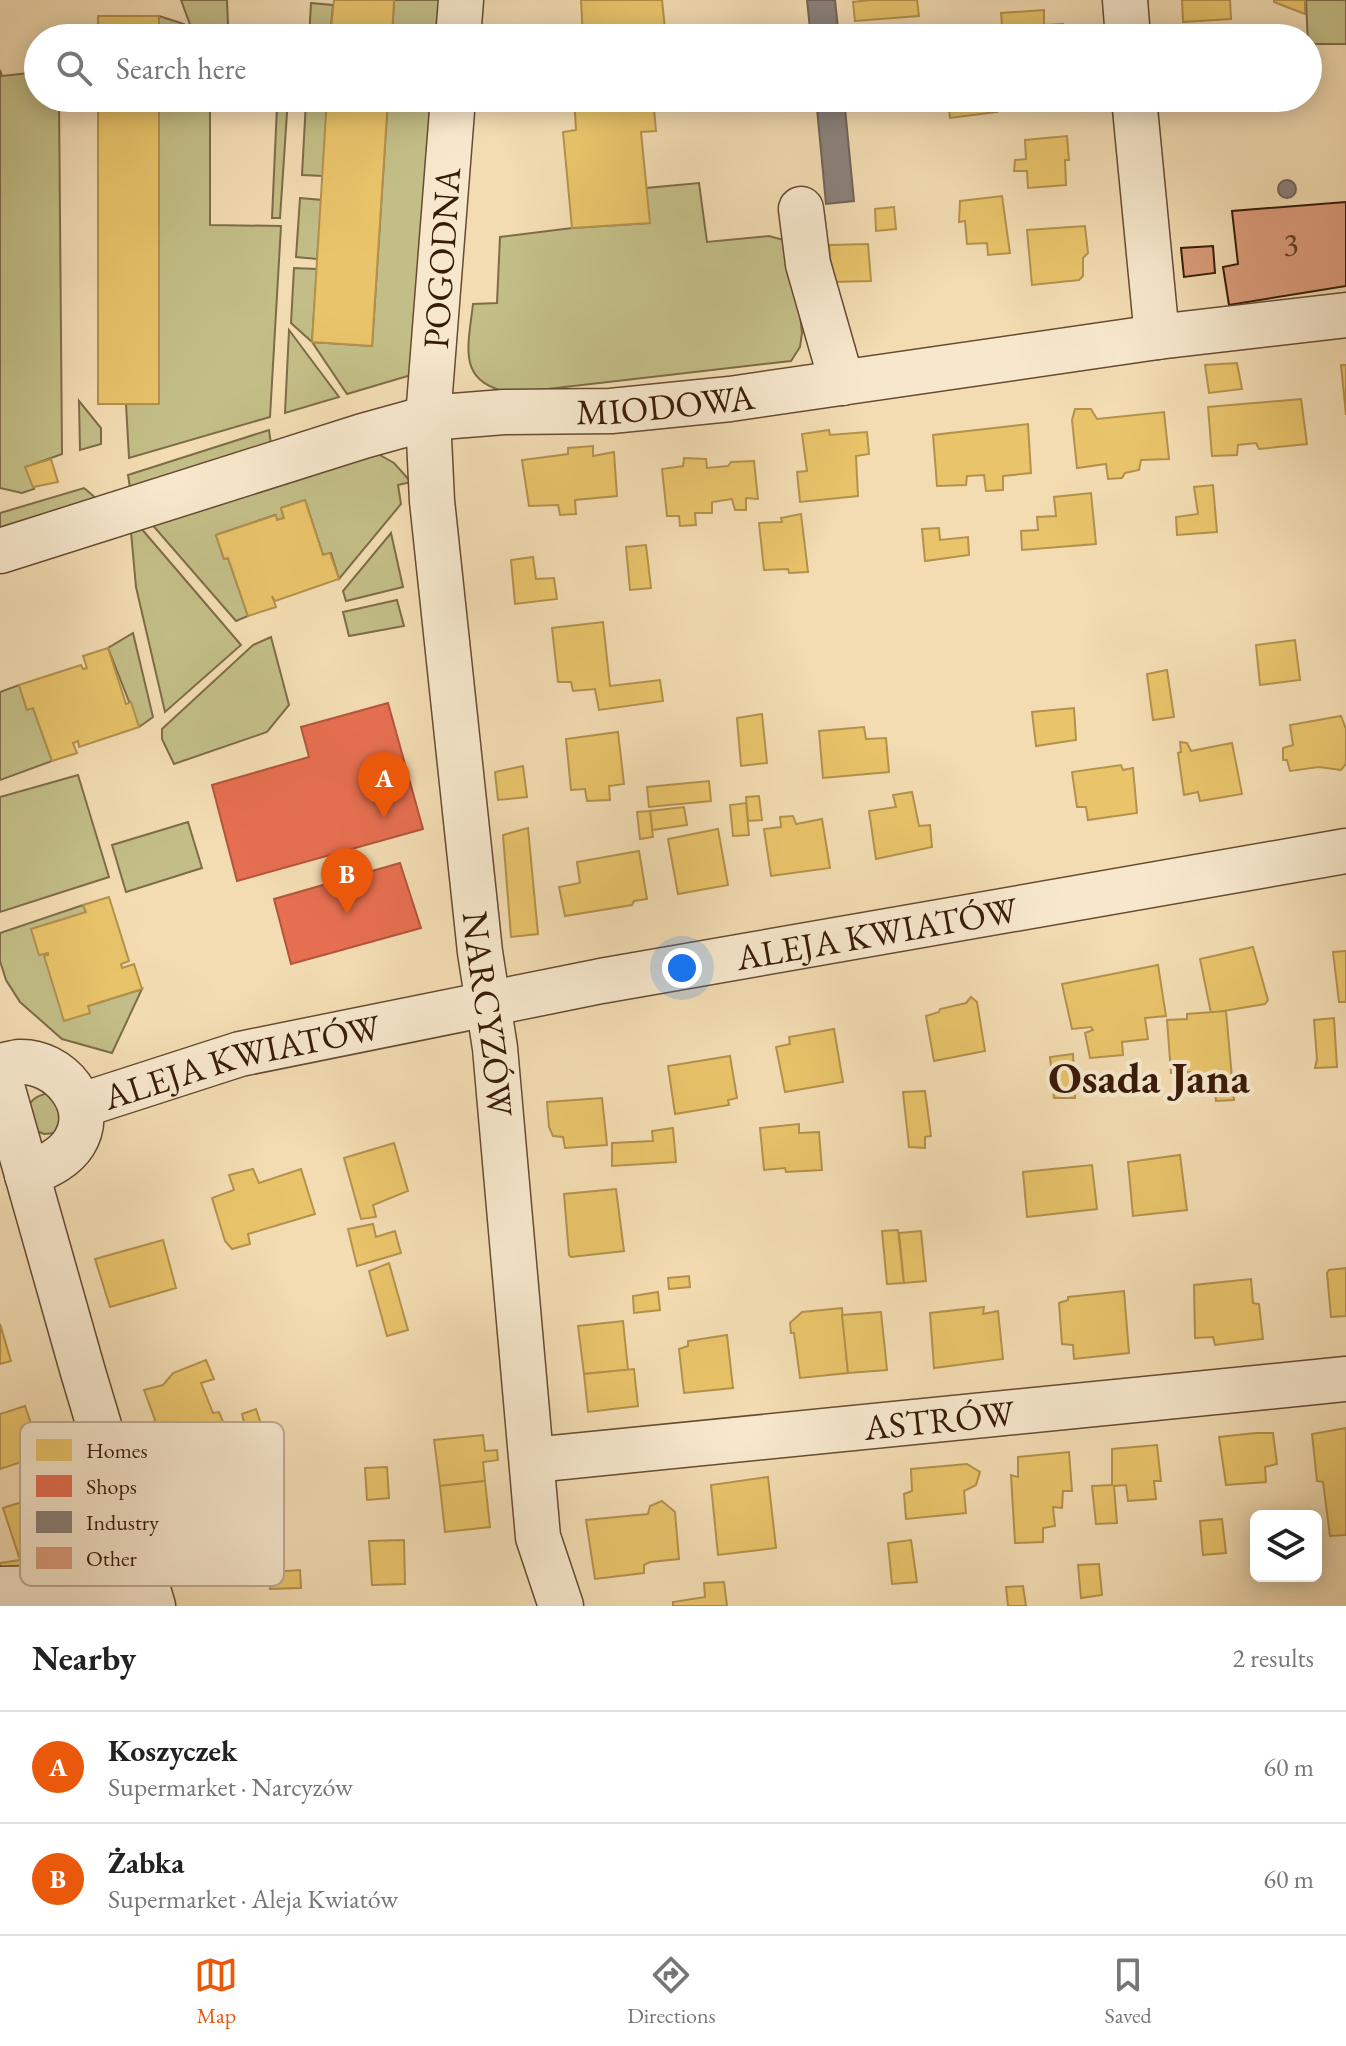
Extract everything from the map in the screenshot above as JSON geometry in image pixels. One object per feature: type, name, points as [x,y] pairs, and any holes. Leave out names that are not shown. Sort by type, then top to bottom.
[{"type":"street","points":[[459,24],[461,0]]},
{"type":"street","points":[[1125,0],[1127,24]]},
{"type":"street","name":"POGODNA","points":[[428,418],[452,112]]},
{"type":"street","points":[[1135,112],[1157,337]]},
{"type":"street","points":[[801,209],[808,264],[842,383]]},
{"type":"street","name":"MIODOWA","points":[[0,551],[428,418],[504,412],[611,411],[730,399],[1157,337],[1346,315]]},
{"type":"street","name":"NARCYZÓW","points":[[428,418],[432,501],[480,952],[489,1004],[538,1537],[561,1606]]},
{"type":"street","name":"ALEJA KWIATÓW","points":[[82,1105],[240,1054],[617,979],[1346,851]]},
{"type":"street","name":"ALEJA KWIATÓW","points":[[0,1066],[21,1062],[46,1068],[71,1086],[82,1105],[81,1123],[74,1143],[54,1163],[27,1175]]},
{"type":"street","points":[[0,1079],[98,1422]]},
{"type":"street","name":"ASTRÓW","points":[[533,1460],[1346,1379]]},
{"type":"street","points":[[0,1589],[150,1596]]},
{"type":"shaded area","points":[[181,0],[227,0],[228,24],[190,24]]},
{"type":"shaded area","points":[[394,0],[445,0],[444,24],[393,24]]},
{"type":"shaded area","points":[[1306,0],[1346,0],[1346,44],[1322,44],[1322,24],[1307,24]]},
{"type":"shaded area","points":[[311,3],[333,5],[331,24],[310,24]]},
{"type":"shaded area","points":[[159,16],[184,24],[159,24]]},
{"type":"shaded area","points":[[0,70],[2,76],[24,74],[24,112],[59,112],[62,454],[26,467],[34,489],[22,493],[0,488]]},
{"type":"shaded area","points":[[159,112],[210,112],[210,225],[281,226],[270,417],[129,458],[126,404],[159,404]]},
{"type":"shaded area","points":[[277,112],[287,112],[280,218],[272,218]]},
{"type":"shaded area","points":[[305,112],[327,112],[323,176],[302,175]]},
{"type":"shaded area","points":[[387,112],[439,112],[418,373],[347,394],[312,342],[372,346]]},
{"type":"shaded area","points":[[699,183],[707,242],[769,236],[784,240],[793,254],[802,333],[800,347],[791,361],[513,393],[482,381],[474,372],[468,349],[473,304],[497,303],[500,237],[649,223],[646,188]]},
{"type":"shaded area","points":[[300,198],[322,200],[317,259],[296,257]]},
{"type":"shaded area","points":[[294,268],[317,269],[312,342],[291,323]]},
{"type":"shaded area","points":[[289,330],[339,397],[285,413]]},
{"type":"shaded area","points":[[79,401],[101,428],[101,444],[80,450]]},
{"type":"shaded area","points":[[269,430],[271,444],[130,488],[128,475]]},
{"type":"shaded area","points":[[371,450],[394,463],[411,482],[398,485],[401,504],[339,579],[331,553],[323,555],[305,500],[281,508],[284,518],[277,520],[275,515],[216,535],[224,559],[228,558],[248,616],[236,621],[149,521]]},
{"type":"shaded area","points":[[84,488],[97,499],[0,528],[0,513]]},
{"type":"shaded area","points":[[140,527],[241,645],[165,712],[136,587],[131,532]]},
{"type":"shaded area","points":[[391,533],[403,587],[346,601],[343,591]]},
{"type":"shaded area","points":[[397,600],[404,626],[349,636],[343,612]]},
{"type":"shaded area","points":[[133,633],[153,717],[139,727],[108,648]]},
{"type":"shaded area","points":[[271,637],[289,705],[267,732],[174,764],[162,739],[162,729],[253,645]]},
{"type":"shaded area","points":[[19,685],[27,709],[33,708],[52,761],[0,780],[0,692]]},
{"type":"shaded area","points":[[78,775],[109,877],[0,912],[0,797]]},
{"type":"shaded area","points":[[188,822],[202,868],[126,892],[112,845]]},
{"type":"shaded area","points":[[83,905],[86,912],[48,953],[88,1006],[142,989],[112,1053],[62,1039],[20,1002],[6,980],[0,961],[0,933]]},
{"type":"shaded area","points":[[50,1093],[66,1106],[55,1133],[44,1134],[34,1130],[26,1111],[35,1098]]},
{"type":"building: Homes","points":[[334,0],[394,0],[393,24],[331,24]]},
{"type":"building: Homes","points":[[581,0],[662,0],[665,24],[582,24]]},
{"type":"building: Homes","points":[[917,0],[919,16],[855,21],[853,2]]},
{"type":"building: Homes","points":[[1182,0],[1230,0],[1231,19],[1183,22]]},
{"type":"building: Homes","points":[[1305,0],[1305,14],[1274,2]]},
{"type":"building: Homes","points":[[1044,10],[1044,24],[1002,24],[1001,13]]},
{"type":"building: Homes","points":[[98,16],[159,16],[159,24],[98,24]]},
{"type":"building: Homes","points":[[98,112],[159,112],[159,404],[98,404]]},
{"type":"building: Homes","points":[[326,112],[387,112],[372,346],[312,342]]},
{"type":"building: Homes","points":[[575,112],[654,112],[656,131],[641,132],[650,223],[572,228],[563,132],[576,130]]},
{"type":"building: Homes","points":[[949,112],[997,112],[950,118]]},
{"type":"building: Homes","points":[[1067,136],[1069,160],[1065,160],[1066,185],[1028,188],[1027,171],[1014,171],[1015,160],[1026,159],[1025,140]]},
{"type":"building: Homes","points":[[1002,196],[1010,253],[988,255],[987,243],[967,244],[965,221],[959,222],[960,201]]},
{"type":"building: Homes","points":[[894,207],[896,229],[876,231],[875,209]]},
{"type":"building: Homes","points":[[1085,226],[1088,253],[1083,258],[1083,276],[1079,280],[1032,285],[1027,230]]},
{"type":"building: Homes","points":[[868,244],[871,281],[832,282],[829,245]]},
{"type":"building: Homes","points":[[1237,363],[1242,389],[1209,393],[1205,365]]},
{"type":"building: Homes","points":[[1341,365],[1346,365],[1346,415]]},
{"type":"building: Homes","points":[[1301,399],[1307,444],[1259,449],[1256,443],[1238,445],[1237,455],[1212,456],[1208,407]]},
{"type":"building: Homes","points":[[1075,409],[1091,409],[1097,419],[1164,412],[1169,459],[1141,460],[1139,470],[1125,473],[1122,478],[1108,479],[1106,464],[1077,468],[1072,420]]},
{"type":"building: Homes","points":[[1028,424],[1031,473],[1003,476],[1003,490],[986,491],[984,475],[967,476],[966,485],[937,486],[933,435]]},
{"type":"building: Homes","points":[[829,430],[830,435],[867,432],[869,454],[856,456],[858,496],[800,502],[797,472],[807,471],[802,434]]},
{"type":"building: Homes","points":[[593,446],[593,456],[614,452],[617,496],[575,500],[576,514],[560,515],[558,505],[529,506],[522,460],[568,454],[568,448]]},
{"type":"building: Homes","points":[[684,458],[706,459],[707,468],[754,461],[758,499],[746,498],[746,510],[735,510],[732,499],[712,502],[712,513],[695,513],[696,525],[680,526],[679,516],[667,516],[662,469],[683,466]]},
{"type":"building: Homes","points":[[51,459],[58,482],[33,487],[25,467]]},
{"type":"building: Homes","points":[[1213,485],[1217,532],[1177,535],[1176,517],[1198,514],[1194,487]]},
{"type":"building: Homes","points":[[1091,493],[1096,544],[1022,550],[1021,531],[1038,530],[1037,517],[1056,516],[1054,497]]},
{"type":"building: Homes","points":[[305,500],[323,555],[330,553],[339,579],[275,601],[272,596],[276,607],[248,616],[228,558],[224,559],[216,535],[276,515],[277,520],[284,518],[281,508]]},
{"type":"building: Homes","points":[[801,514],[808,572],[764,570],[759,523],[782,522],[781,518]]},
{"type":"building: Homes","points":[[939,528],[940,540],[968,537],[969,555],[925,561],[922,529]]},
{"type":"building: Homes","points":[[646,545],[651,588],[630,590],[626,547]]},
{"type":"building: Homes","points":[[533,557],[536,579],[554,578],[557,599],[515,604],[511,560]]},
{"type":"building: Homes","points":[[603,622],[610,686],[660,680],[663,701],[599,710],[595,689],[573,691],[571,682],[558,682],[552,628]]},
{"type":"building: Homes","points":[[1295,640],[1300,680],[1260,685],[1256,645]]},
{"type":"building: Homes","points":[[108,648],[126,704],[131,702],[139,727],[79,747],[78,741],[73,743],[77,753],[52,761],[33,708],[27,710],[19,685],[81,665],[83,669],[87,668],[83,656]]},
{"type":"building: Homes","points":[[1167,670],[1174,717],[1153,720],[1147,674]]},
{"type":"building: Homes","points":[[1074,708],[1076,740],[1036,746],[1032,712]]},
{"type":"building: Homes","points":[[762,714],[767,763],[741,766],[737,718]]},
{"type":"building: Homes","points":[[1341,716],[1346,729],[1346,764],[1341,770],[1319,767],[1290,771],[1287,760],[1283,760],[1283,748],[1293,745],[1290,725]]},
{"type":"building: Homes","points":[[864,727],[866,739],[886,738],[889,772],[823,778],[819,731]]},
{"type":"building: Homes","points":[[618,732],[624,784],[609,786],[610,800],[587,801],[585,789],[571,790],[566,739]]},
{"type":"building: Homes","points":[[1180,742],[1187,743],[1191,751],[1232,743],[1242,794],[1200,801],[1198,792],[1184,795],[1178,753],[1181,752]]},
{"type":"building: Homes","points":[[1121,765],[1123,770],[1133,768],[1137,813],[1088,820],[1086,807],[1077,807],[1072,772]]},
{"type":"building: Homes","points":[[523,766],[527,797],[498,800],[495,772]]},
{"type":"building: Homes","points":[[709,781],[711,801],[649,807],[647,787]]},
{"type":"building: Homes","points":[[912,792],[919,826],[930,825],[932,847],[876,859],[869,811],[896,807],[893,795]]},
{"type":"building: Homes","points":[[759,796],[762,820],[748,821],[746,797]]},
{"type":"building: Homes","points":[[746,803],[749,835],[733,836],[730,805]]},
{"type":"building: Homes","points":[[684,807],[687,825],[652,830],[650,811]]},
{"type":"building: Homes","points":[[650,811],[653,837],[640,839],[637,812]]},
{"type":"building: Homes","points":[[793,816],[796,824],[822,819],[830,868],[771,876],[764,829],[781,827],[780,817]]},
{"type":"building: Homes","points":[[528,828],[538,934],[511,937],[503,835]]},
{"type":"building: Homes","points":[[718,829],[728,885],[678,894],[668,839]]},
{"type":"building: Homes","points":[[639,851],[647,899],[634,901],[632,905],[565,916],[559,887],[580,883],[577,862]]},
{"type":"building: Homes","points":[[109,897],[129,961],[121,964],[122,968],[134,964],[142,989],[88,1006],[90,1013],[64,1021],[44,956],[48,953],[39,955],[31,929],[86,912],[83,905]]},
{"type":"building: Homes","points":[[1253,947],[1268,1000],[1265,1004],[1211,1013],[1200,959]]},
{"type":"building: Homes","points":[[1346,951],[1346,1002],[1339,1002],[1333,952]]},
{"type":"building: Homes","points":[[1158,965],[1166,1016],[1145,1018],[1148,1039],[1122,1042],[1123,1055],[1090,1058],[1085,1033],[1093,1030],[1091,1027],[1072,1029],[1062,984]]},
{"type":"building: Homes","points":[[971,997],[977,1002],[985,1051],[934,1061],[926,1016],[966,1003]]},
{"type":"building: Homes","points":[[1226,1011],[1234,1100],[1216,1101],[1214,1083],[1193,1085],[1191,1072],[1171,1073],[1167,1020],[1187,1019],[1187,1014]]},
{"type":"building: Homes","points":[[1334,1018],[1337,1067],[1315,1068],[1314,1020]]},
{"type":"building: Homes","points":[[834,1029],[843,1082],[785,1092],[776,1047],[790,1044],[789,1037]]},
{"type":"building: Homes","points":[[1073,1054],[1075,1098],[1054,1098],[1050,1057]]},
{"type":"building: Homes","points":[[730,1056],[737,1098],[728,1100],[729,1105],[675,1114],[668,1066]]},
{"type":"building: Homes","points":[[925,1091],[931,1136],[925,1137],[925,1148],[909,1147],[903,1092]]},
{"type":"building: Homes","points":[[602,1098],[607,1145],[565,1148],[563,1137],[553,1136],[549,1127],[547,1102]]},
{"type":"building: Homes","points":[[799,1124],[799,1133],[819,1132],[822,1170],[764,1170],[760,1128]]},
{"type":"building: Homes","points":[[673,1128],[676,1162],[612,1166],[612,1143],[653,1141],[652,1131]]},
{"type":"building: Homes","points":[[394,1143],[408,1191],[373,1205],[376,1217],[361,1219],[344,1158]]},
{"type":"building: Homes","points":[[1180,1155],[1187,1210],[1133,1216],[1128,1162]]},
{"type":"building: Homes","points":[[1092,1165],[1097,1209],[1027,1217],[1023,1172]]},
{"type":"building: Homes","points":[[253,1169],[259,1183],[301,1169],[315,1214],[248,1234],[250,1244],[232,1249],[225,1241],[212,1198],[234,1190],[229,1175]]},
{"type":"building: Homes","points":[[616,1189],[624,1251],[571,1257],[564,1194]]},
{"type":"building: Homes","points":[[373,1224],[376,1237],[395,1231],[401,1253],[357,1266],[348,1229]]},
{"type":"building: Homes","points":[[898,1230],[904,1283],[887,1284],[882,1231]]},
{"type":"building: Homes","points":[[921,1231],[926,1281],[904,1283],[899,1233]]},
{"type":"building: Homes","points":[[163,1240],[176,1288],[110,1307],[95,1259]]},
{"type":"building: Homes","points":[[389,1263],[408,1330],[387,1336],[369,1271]]},
{"type":"building: Homes","points":[[1346,1268],[1346,1316],[1331,1317],[1327,1273]]},
{"type":"building: Homes","points":[[689,1276],[690,1287],[669,1289],[668,1278]]},
{"type":"building: Homes","points":[[1251,1279],[1253,1303],[1259,1304],[1263,1339],[1215,1345],[1213,1337],[1195,1338],[1194,1285]]},
{"type":"building: Homes","points":[[1124,1291],[1129,1353],[1074,1359],[1073,1345],[1062,1344],[1059,1303],[1068,1300],[1068,1297]]},
{"type":"building: Homes","points":[[658,1292],[660,1310],[634,1313],[633,1296]]},
{"type":"building: Homes","points":[[984,1307],[983,1314],[998,1311],[1003,1359],[934,1368],[930,1313]]},
{"type":"building: Homes","points":[[842,1308],[848,1373],[800,1378],[790,1323],[802,1312]]},
{"type":"building: Homes","points":[[881,1312],[887,1370],[848,1373],[842,1315]]},
{"type":"building: Homes","points":[[623,1321],[628,1370],[584,1374],[578,1326]]},
{"type":"building: Homes","points":[[0,1324],[11,1361],[0,1364]]},
{"type":"building: Homes","points":[[727,1335],[733,1388],[684,1393],[679,1349],[688,1346],[688,1341]]},
{"type":"building: Homes","points":[[206,1360],[214,1379],[201,1383],[213,1413],[219,1412],[223,1422],[154,1422],[144,1390],[163,1385],[173,1373]]},
{"type":"building: Homes","points":[[634,1369],[638,1406],[588,1412],[584,1374]]},
{"type":"building: Homes","points":[[25,1406],[31,1422],[20,1422],[20,1462],[0,1469],[0,1414]]},
{"type":"building: Homes","points":[[256,1409],[260,1422],[244,1422],[242,1414]]},
{"type":"building: Homes","points":[[1346,1428],[1346,1535],[1330,1536],[1323,1482],[1317,1481],[1312,1434]]},
{"type":"building: Homes","points":[[1273,1433],[1277,1464],[1265,1467],[1266,1482],[1226,1485],[1219,1437]]},
{"type":"building: Homes","points":[[483,1435],[485,1451],[497,1450],[498,1460],[483,1462],[485,1481],[440,1486],[434,1440]]},
{"type":"building: Homes","points":[[1157,1445],[1161,1481],[1154,1481],[1156,1499],[1128,1501],[1126,1485],[1114,1486],[1117,1523],[1096,1524],[1092,1486],[1112,1485],[1112,1449]]},
{"type":"building: Homes","points":[[1069,1452],[1072,1491],[1063,1491],[1062,1508],[1053,1507],[1055,1526],[1043,1528],[1043,1542],[1015,1543],[1011,1475],[1018,1477],[1018,1457]]},
{"type":"building: Homes","points":[[967,1464],[980,1472],[976,1485],[964,1491],[966,1513],[906,1519],[904,1494],[912,1491],[911,1469]]},
{"type":"building: Homes","points":[[387,1467],[389,1498],[367,1500],[365,1468]]},
{"type":"building: Homes","points":[[768,1477],[776,1548],[718,1555],[711,1485]]},
{"type":"building: Homes","points":[[485,1481],[490,1527],[445,1532],[440,1486]]},
{"type":"building: Homes","points":[[662,1501],[675,1512],[679,1559],[650,1562],[644,1565],[644,1573],[595,1579],[586,1520],[648,1514],[650,1506]]},
{"type":"building: Homes","points":[[20,1503],[20,1560],[3,1508]]},
{"type":"building: Homes","points":[[1222,1519],[1226,1553],[1203,1555],[1200,1521]]},
{"type":"building: Homes","points":[[404,1540],[405,1584],[372,1585],[369,1541]]},
{"type":"building: Homes","points":[[911,1540],[917,1582],[892,1584],[888,1543]]},
{"type":"building: Homes","points":[[20,1560],[20,1578],[0,1579],[0,1563]]},
{"type":"building: Homes","points":[[1099,1564],[1102,1595],[1081,1598],[1078,1565]]},
{"type":"building: Homes","points":[[300,1570],[301,1588],[270,1589],[270,1586],[284,1586],[284,1571]]},
{"type":"building: Homes","points":[[724,1582],[727,1606],[673,1606],[673,1602],[705,1597],[704,1583]]},
{"type":"building: Homes","points":[[1023,1586],[1026,1606],[1008,1606],[1006,1587]]},
{"type":"building: Shops","points":[[388,703],[423,829],[237,881],[212,785],[309,757],[301,727]]},
{"type":"building: Shops","points":[[400,863],[421,928],[291,964],[274,899]]},
{"type":"building: Industry","points":[[807,0],[835,0],[838,24],[810,24]]},
{"type":"building: Industry","points":[[817,112],[845,112],[854,201],[826,204]]},
{"type":"building: Industry","points":[[1287,180],[1296,189],[1287,198],[1278,189]]},
{"type":"building: Other","points":[[1346,202],[1346,286],[1229,305],[1223,267],[1238,264],[1232,211]]},
{"type":"building: Other","points":[[1213,246],[1215,273],[1184,277],[1181,248]]},
{"type":"place","name":"Koszyczek","points":[[384,818]]},
{"type":"place","name":"Żabka","points":[[347,914]]},
{"type":"district","name":"Osada Jana","points":[[1149,1078]]}]
